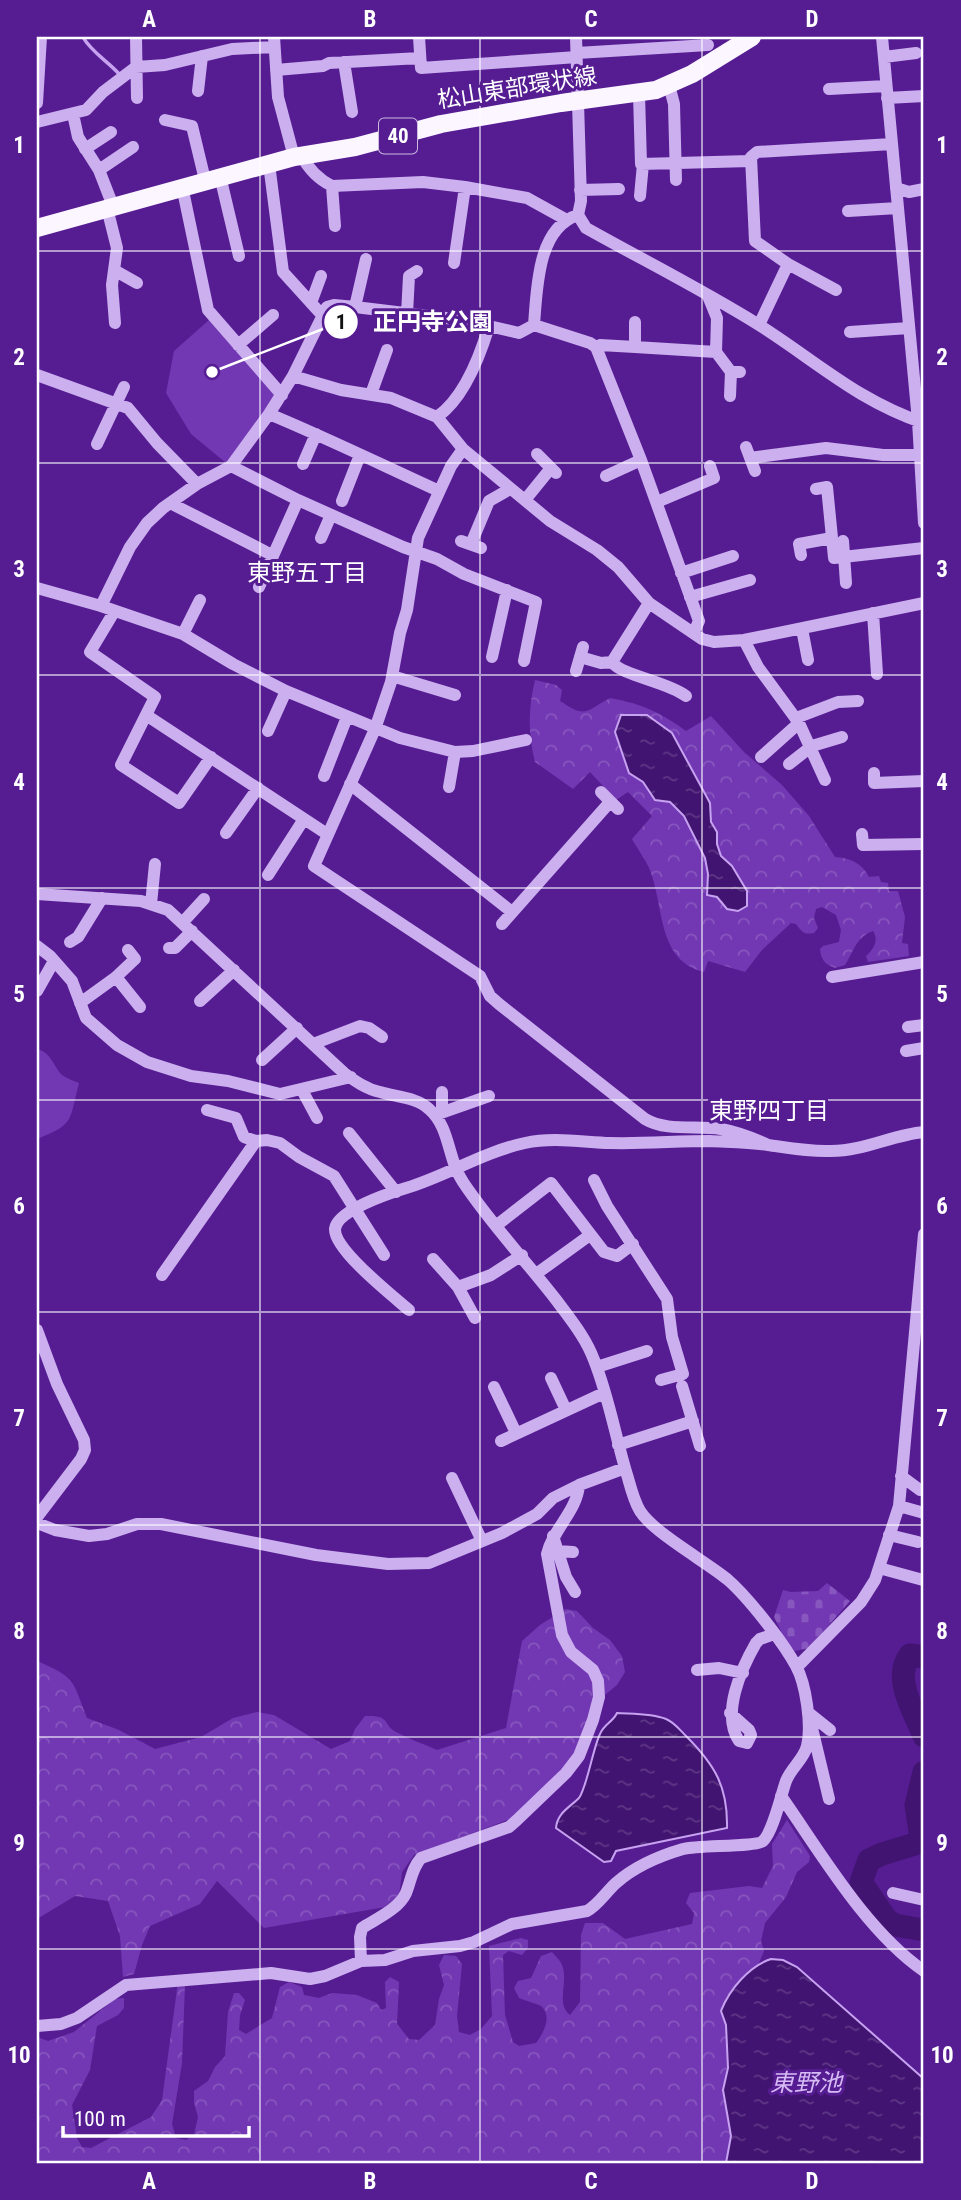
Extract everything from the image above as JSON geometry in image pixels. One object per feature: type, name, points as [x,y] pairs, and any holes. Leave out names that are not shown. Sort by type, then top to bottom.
[{"type":"main road","name":"松山東部環状線","points":[[37,228],[298,156],[355,147],[441,124],[579,100],[639,93],[668,85],[709,64],[752,37]]},
{"type":"street","points":[[136,37],[137,98]]},
{"type":"street","points":[[419,37],[421,68],[707,41],[709,64]]},
{"type":"street","points":[[534,325],[544,251],[572,217],[580,190],[576,37]]},
{"type":"street","points":[[882,37],[909,328],[919,370],[919,455],[924,523]]},
{"type":"street","points":[[37,103],[45,39]]},
{"type":"street","points":[[37,122],[74,114],[91,107],[103,92],[136,67],[165,65],[274,42],[278,97],[298,156],[322,181],[332,186],[423,182],[527,198],[572,217],[586,228],[759,325],[852,390],[905,417],[921,422]]},
{"type":"street","points":[[884,57],[916,53]]},
{"type":"street","points":[[198,91],[202,56]]},
{"type":"street","points":[[276,69],[420,58]]},
{"type":"street","points":[[344,62],[352,112]]},
{"type":"street","points":[[668,85],[674,104],[676,180]]},
{"type":"street","points":[[829,89],[924,96]]},
{"type":"street","points":[[639,93],[640,164],[750,161]]},
{"type":"street","points":[[74,114],[78,137],[99,170],[110,207],[117,248],[112,285],[115,323]]},
{"type":"street","points":[[166,120],[192,125],[239,256]]},
{"type":"street","points":[[85,149],[111,132]]},
{"type":"street","points":[[836,290],[788,264],[755,241],[750,161],[757,152],[892,144]]},
{"type":"street","points":[[99,170],[133,147]]},
{"type":"street","points":[[268,164],[283,272],[322,315]]},
{"type":"street","points":[[640,196],[643,164]]},
{"type":"street","points":[[183,186],[208,310],[282,395]]},
{"type":"street","points":[[332,186],[335,226]]},
{"type":"street","points":[[454,263],[465,187]]},
{"type":"street","points":[[896,188],[909,192],[924,189]]},
{"type":"street","points":[[580,190],[619,189]]},
{"type":"street","points":[[848,211],[898,208]]},
{"type":"street","points":[[355,307],[366,259]]},
{"type":"street","points":[[759,325],[788,264]]},
{"type":"street","points":[[114,270],[137,283]]},
{"type":"street","points":[[407,314],[409,276],[416,271]]},
{"type":"street","points":[[311,303],[321,276]]},
{"type":"street","points":[[708,296],[717,318],[716,352]]},
{"type":"street","points":[[100,606],[147,523],[197,484],[231,466],[282,395],[316,334],[327,307],[334,305],[489,326],[519,334],[534,325],[590,342],[596,347],[657,502],[699,621],[694,632]]},
{"type":"street","points":[[238,345],[273,315]]},
{"type":"street","points":[[635,322],[635,347]]},
{"type":"street","points":[[437,417],[446,411],[478,361],[489,326]]},
{"type":"street","points":[[850,332],[909,328]]},
{"type":"street","points":[[596,347],[600,345],[716,352],[736,372],[730,396]]},
{"type":"street","points":[[371,394],[387,350]]},
{"type":"street","points":[[293,376],[341,390],[391,398],[437,417],[463,449],[510,489],[618,567],[649,603],[702,639],[714,642],[744,640],[924,603]]},
{"type":"street","points":[[38,380],[128,408],[197,484]]},
{"type":"street","points":[[97,444],[124,387]]},
{"type":"street","points":[[269,415],[439,491]]},
{"type":"street","points":[[303,464],[316,434]]},
{"type":"street","points":[[750,459],[826,448],[884,455],[919,455]]},
{"type":"street","points":[[463,449],[451,466],[423,526],[392,676],[375,729],[314,866],[480,976],[490,996],[499,1004],[645,1119],[664,1126],[722,1130],[768,1144]]},
{"type":"street","points":[[525,500],[553,470],[537,454]]},
{"type":"street","points":[[342,501],[360,455]]},
{"type":"street","points":[[606,476],[641,460]]},
{"type":"street","points":[[231,466],[331,515],[536,602],[524,661]]},
{"type":"street","points":[[657,502],[714,478],[710,466]]},
{"type":"street","points":[[816,489],[827,487],[837,539],[834,558],[924,548]]},
{"type":"street","points":[[471,544],[489,501],[510,489]]},
{"type":"street","points":[[259,587],[298,500]]},
{"type":"street","points":[[170,503],[272,555]]},
{"type":"street","points":[[321,538],[331,515]]},
{"type":"street","points":[[800,555],[799,544],[837,539]]},
{"type":"street","points":[[681,573],[733,556]]},
{"type":"street","points":[[845,558],[846,583]]},
{"type":"street","points":[[690,597],[750,580]]},
{"type":"street","points":[[37,587],[183,634],[286,691],[375,729],[454,752],[473,751],[526,740]]},
{"type":"street","points":[[492,657],[507,590]]},
{"type":"street","points":[[183,634],[200,600]]},
{"type":"street","points":[[611,662],[649,603]]},
{"type":"street","points":[[114,612],[90,652],[155,697],[121,765],[179,803],[211,757]]},
{"type":"street","points":[[873,613],[877,674]]},
{"type":"street","points":[[802,629],[808,660]]},
{"type":"street","points":[[744,640],[758,667],[798,721],[825,780]]},
{"type":"street","points":[[576,671],[582,652],[593,662],[611,662],[621,670],[668,685],[686,696]]},
{"type":"street","points":[[392,676],[455,695]]},
{"type":"street","points":[[268,731],[286,691]]},
{"type":"street","points":[[761,757],[798,721],[838,702],[858,701]]},
{"type":"street","points":[[146,715],[327,834]]},
{"type":"street","points":[[324,776],[348,717]]},
{"type":"street","points":[[789,764],[811,747],[842,737]]},
{"type":"street","points":[[449,787],[454,752]]},
{"type":"street","points":[[874,773],[874,783],[924,781]]},
{"type":"street","points":[[350,785],[424,850],[512,912]]},
{"type":"street","points":[[226,833],[258,788]]},
{"type":"street","points":[[502,924],[610,801]]},
{"type":"street","points":[[268,875],[304,819]]},
{"type":"street","points":[[862,834],[863,845],[894,839],[924,844]]},
{"type":"street","points":[[151,904],[155,864]]},
{"type":"street","points":[[37,894],[102,898],[151,904],[168,910],[313,1044],[351,1077],[377,1092],[426,1106],[439,1113],[489,1096]]},
{"type":"street","points":[[70,942],[78,936],[102,898]]},
{"type":"street","points":[[169,948],[175,948],[204,899]]},
{"type":"street","points":[[37,946],[72,981],[86,1018],[100,1032],[132,1055],[147,1062],[191,1076],[228,1081],[280,1094],[351,1077]]},
{"type":"street","points":[[79,1003],[135,959],[128,950]]},
{"type":"street","points":[[37,991],[54,961]]},
{"type":"street","points":[[832,977],[924,962]]},
{"type":"street","points":[[200,1002],[234,970]]},
{"type":"street","points":[[116,976],[140,1007]]},
{"type":"street","points":[[908,1027],[924,1025]]},
{"type":"street","points":[[313,1044],[360,1026],[369,1028],[382,1037]]},
{"type":"street","points":[[262,1060],[297,1028]]},
{"type":"street","points":[[906,1051],[924,1048]]},
{"type":"street","points":[[302,1090],[317,1118]]},
{"type":"street","points":[[443,1092],[439,1113],[455,1167],[463,1181],[577,1327],[597,1367],[640,1512],[652,1524],[728,1580],[756,1610],[797,1667],[822,1760],[829,1799]]},
{"type":"street","points":[[207,1110],[236,1118],[244,1137],[281,1143],[299,1157],[334,1176],[384,1255]]},
{"type":"street","points":[[410,1310],[361,1270],[337,1235],[335,1229],[339,1221],[353,1209],[427,1182],[455,1167],[524,1143],[710,1141],[845,1151],[924,1132]]},
{"type":"street","points":[[349,1133],[365,1142],[396,1192]]},
{"type":"street","points":[[162,1275],[256,1141]]},
{"type":"street","points":[[497,1225],[551,1183],[604,1252],[617,1255],[633,1244]]},
{"type":"street","points":[[601,1183],[607,1206],[667,1299],[683,1374],[661,1380]]},
{"type":"street","points":[[536,1274],[590,1235]]},
{"type":"street","points":[[797,1667],[861,1602],[875,1580],[899,1506],[924,1237]]},
{"type":"street","points":[[458,1287],[491,1275],[522,1255]]},
{"type":"street","points":[[433,1259],[458,1287],[475,1318]]},
{"type":"street","points":[[652,1273],[663,1266]]},
{"type":"street","points":[[37,1330],[61,1394],[80,1429],[85,1450],[37,1517]]},
{"type":"street","points":[[597,1367],[647,1351]]},
{"type":"street","points":[[551,1378],[566,1410]]},
{"type":"street","points":[[682,1386],[700,1446]]},
{"type":"street","points":[[495,1387],[516,1433]]},
{"type":"street","points":[[501,1441],[604,1392]]},
{"type":"street","points":[[618,1445],[693,1421]]},
{"type":"street","points":[[37,1523],[55,1530],[89,1536],[107,1534],[137,1524],[161,1524],[316,1555],[388,1564],[429,1563],[502,1533],[537,1514],[554,1498],[579,1485],[625,1468]]},
{"type":"street","points":[[901,1476],[920,1490]]},
{"type":"street","points":[[452,1478],[481,1541]]},
{"type":"street","points":[[361,1961],[362,1928],[399,1904],[405,1896],[415,1865],[421,1858],[509,1827],[566,1773],[579,1756],[597,1710],[599,1686],[593,1670],[571,1652],[562,1635],[547,1555],[553,1536],[578,1497],[579,1485]]},
{"type":"street","points":[[899,1506],[924,1513]]},
{"type":"street","points":[[889,1535],[918,1542]]},
{"type":"street","points":[[553,1536],[566,1577],[575,1592]]},
{"type":"street","points":[[556,1551],[573,1552]]},
{"type":"street","points":[[879,1568],[923,1580]]},
{"type":"street","points":[[730,1713],[732,1700],[756,1643],[774,1634]]},
{"type":"street","points":[[697,1670],[719,1668],[743,1673]]},
{"type":"street","points":[[37,2026],[61,2024],[77,2018],[126,1985],[271,1973],[310,1979],[326,1976],[361,1961],[385,1960],[413,1951],[460,1946],[512,1924],[587,1911],[618,1881],[638,1867],[661,1857],[707,1845],[753,1845],[764,1841],[788,1775],[807,1745],[807,1712]]},
{"type":"street","points":[[807,1712],[830,1730]]},
{"type":"street","points":[[781,1796],[867,1917],[893,1945],[924,1971]]},
{"type":"street","points":[[902,1890],[924,1899]]},
{"type":"green space","points":[[209,320],[276,396],[226,463],[191,434],[166,393],[174,351]]},
{"type":"green space","points":[[535,680],[556,685],[562,690],[560,701],[581,711],[610,698],[632,703],[659,714],[686,731],[711,716],[744,752],[782,785],[809,816],[835,857],[855,862],[869,877],[879,876],[881,882],[888,883],[889,891],[898,891],[905,917],[902,943],[908,944],[909,956],[868,962],[866,956],[876,941],[873,931],[859,941],[845,965],[835,968],[829,965],[823,959],[820,949],[839,942],[841,930],[836,915],[822,907],[816,909],[814,918],[818,928],[814,933],[805,933],[791,923],[762,950],[745,972],[708,961],[704,972],[689,966],[678,957],[670,945],[651,873],[632,839],[652,816],[628,792],[616,800],[590,772],[573,789],[535,762],[530,721]],"holes":[[[615,732],[672,733],[710,802],[711,822],[721,857],[732,866],[707,895],[708,874],[705,858],[684,816],[670,802],[655,800],[622,749]]]},
{"type":"green space","points":[[37,1049],[49,1057],[62,1075],[79,1083],[68,1120],[58,1129],[37,1139]]},
{"type":"green space","points":[[827,1583],[850,1601],[809,1648],[795,1651],[781,1637],[774,1617],[783,1590],[818,1591]]},
{"type":"green space","points":[[566,1609],[577,1611],[593,1628],[610,1640],[622,1656],[625,1672],[617,1685],[600,1699],[583,1741],[558,1774],[513,1818],[414,1855],[402,1872],[399,1896],[385,1907],[264,1928],[217,1881],[200,1904],[150,1926],[134,1974],[123,1977],[120,1936],[108,1901],[75,1896],[37,1919],[37,1661],[71,1681],[87,1718],[119,1730],[155,1749],[201,1737],[233,1718],[257,1712],[274,1715],[331,1749],[350,1741],[365,1716],[374,1716],[383,1719],[398,1733],[437,1750],[506,1728],[522,1641],[540,1625]]},
{"type":"green space","points":[[787,1820],[810,1856],[809,1862],[797,1872],[786,1897],[765,1923],[761,1941],[764,1951],[759,1963],[727,1996],[721,2011],[726,2025],[728,2068],[723,2090],[731,2136],[726,2163],[37,2163],[37,2037],[48,2041],[74,2032],[115,1999],[124,1998],[124,2008],[118,2015],[97,2026],[90,2070],[72,2105],[77,2138],[82,2147],[91,2148],[151,2117],[162,2100],[178,1982],[185,1984],[182,2063],[172,2124],[176,2138],[186,2140],[194,2135],[198,2117],[194,2091],[208,2081],[225,2056],[228,2012],[234,1993],[239,1993],[245,2000],[239,2030],[246,2034],[272,2018],[280,1987],[289,1982],[302,1987],[304,1995],[319,1998],[332,1993],[357,1995],[377,2003],[381,2010],[386,2008],[385,1982],[390,1977],[399,1982],[397,2024],[409,2039],[419,2040],[435,2025],[444,1985],[439,1965],[444,1955],[456,1956],[462,1964],[457,2016],[459,2032],[470,2035],[481,2029],[492,2016],[489,1946],[521,1938],[528,1940],[528,1948],[522,1955],[509,1951],[503,1955],[505,2015],[513,2042],[519,2046],[536,2043],[546,2025],[545,2010],[519,1998],[514,1988],[518,1981],[531,1978],[541,1956],[552,1952],[561,1963],[564,1972],[563,2005],[570,2015],[580,2002],[581,1935],[585,1923],[603,1923],[625,1939],[692,1924],[694,1913],[686,1903],[690,1893],[749,1886],[762,1888],[773,1866],[772,1844]]},
{"type":"water","points":[[621,715],[647,715],[672,733],[710,803],[711,822],[717,832],[721,856],[732,866],[747,891],[747,906],[738,911],[727,909],[717,897],[707,895],[708,874],[705,858],[684,816],[670,802],[655,800],[643,782],[629,773],[615,732]]},
{"type":"water","points":[[617,1713],[660,1717],[669,1720],[679,1729],[705,1757],[718,1778],[725,1800],[727,1828],[616,1851],[611,1861],[604,1862],[556,1828],[561,1814],[582,1793],[600,1734]]},
{"type":"water","name":"東野池","points":[[771,1959],[783,1960],[797,1967],[924,2079],[924,2163],[726,2163],[731,2136],[723,2090],[728,2068],[726,2025],[721,2011],[741,1980],[755,1967]]},
{"type":"waterway","points":[[83,37],[120,75]]},
{"type":"waterway","points":[[924,1657],[910,1655],[903,1675],[907,1696],[924,1736]]},
{"type":"waterway","points":[[924,1772],[916,1805],[921,1838],[918,1843],[869,1860],[861,1882],[886,1919],[895,1925],[924,1930]]},
{"type":"place","name":"正円寺公園","points":[[212,372]]},
{"type":"district","name":"東野五丁目","points":[[307,573]]},
{"type":"district","name":"東野四丁目","points":[[769,1111]]}]
